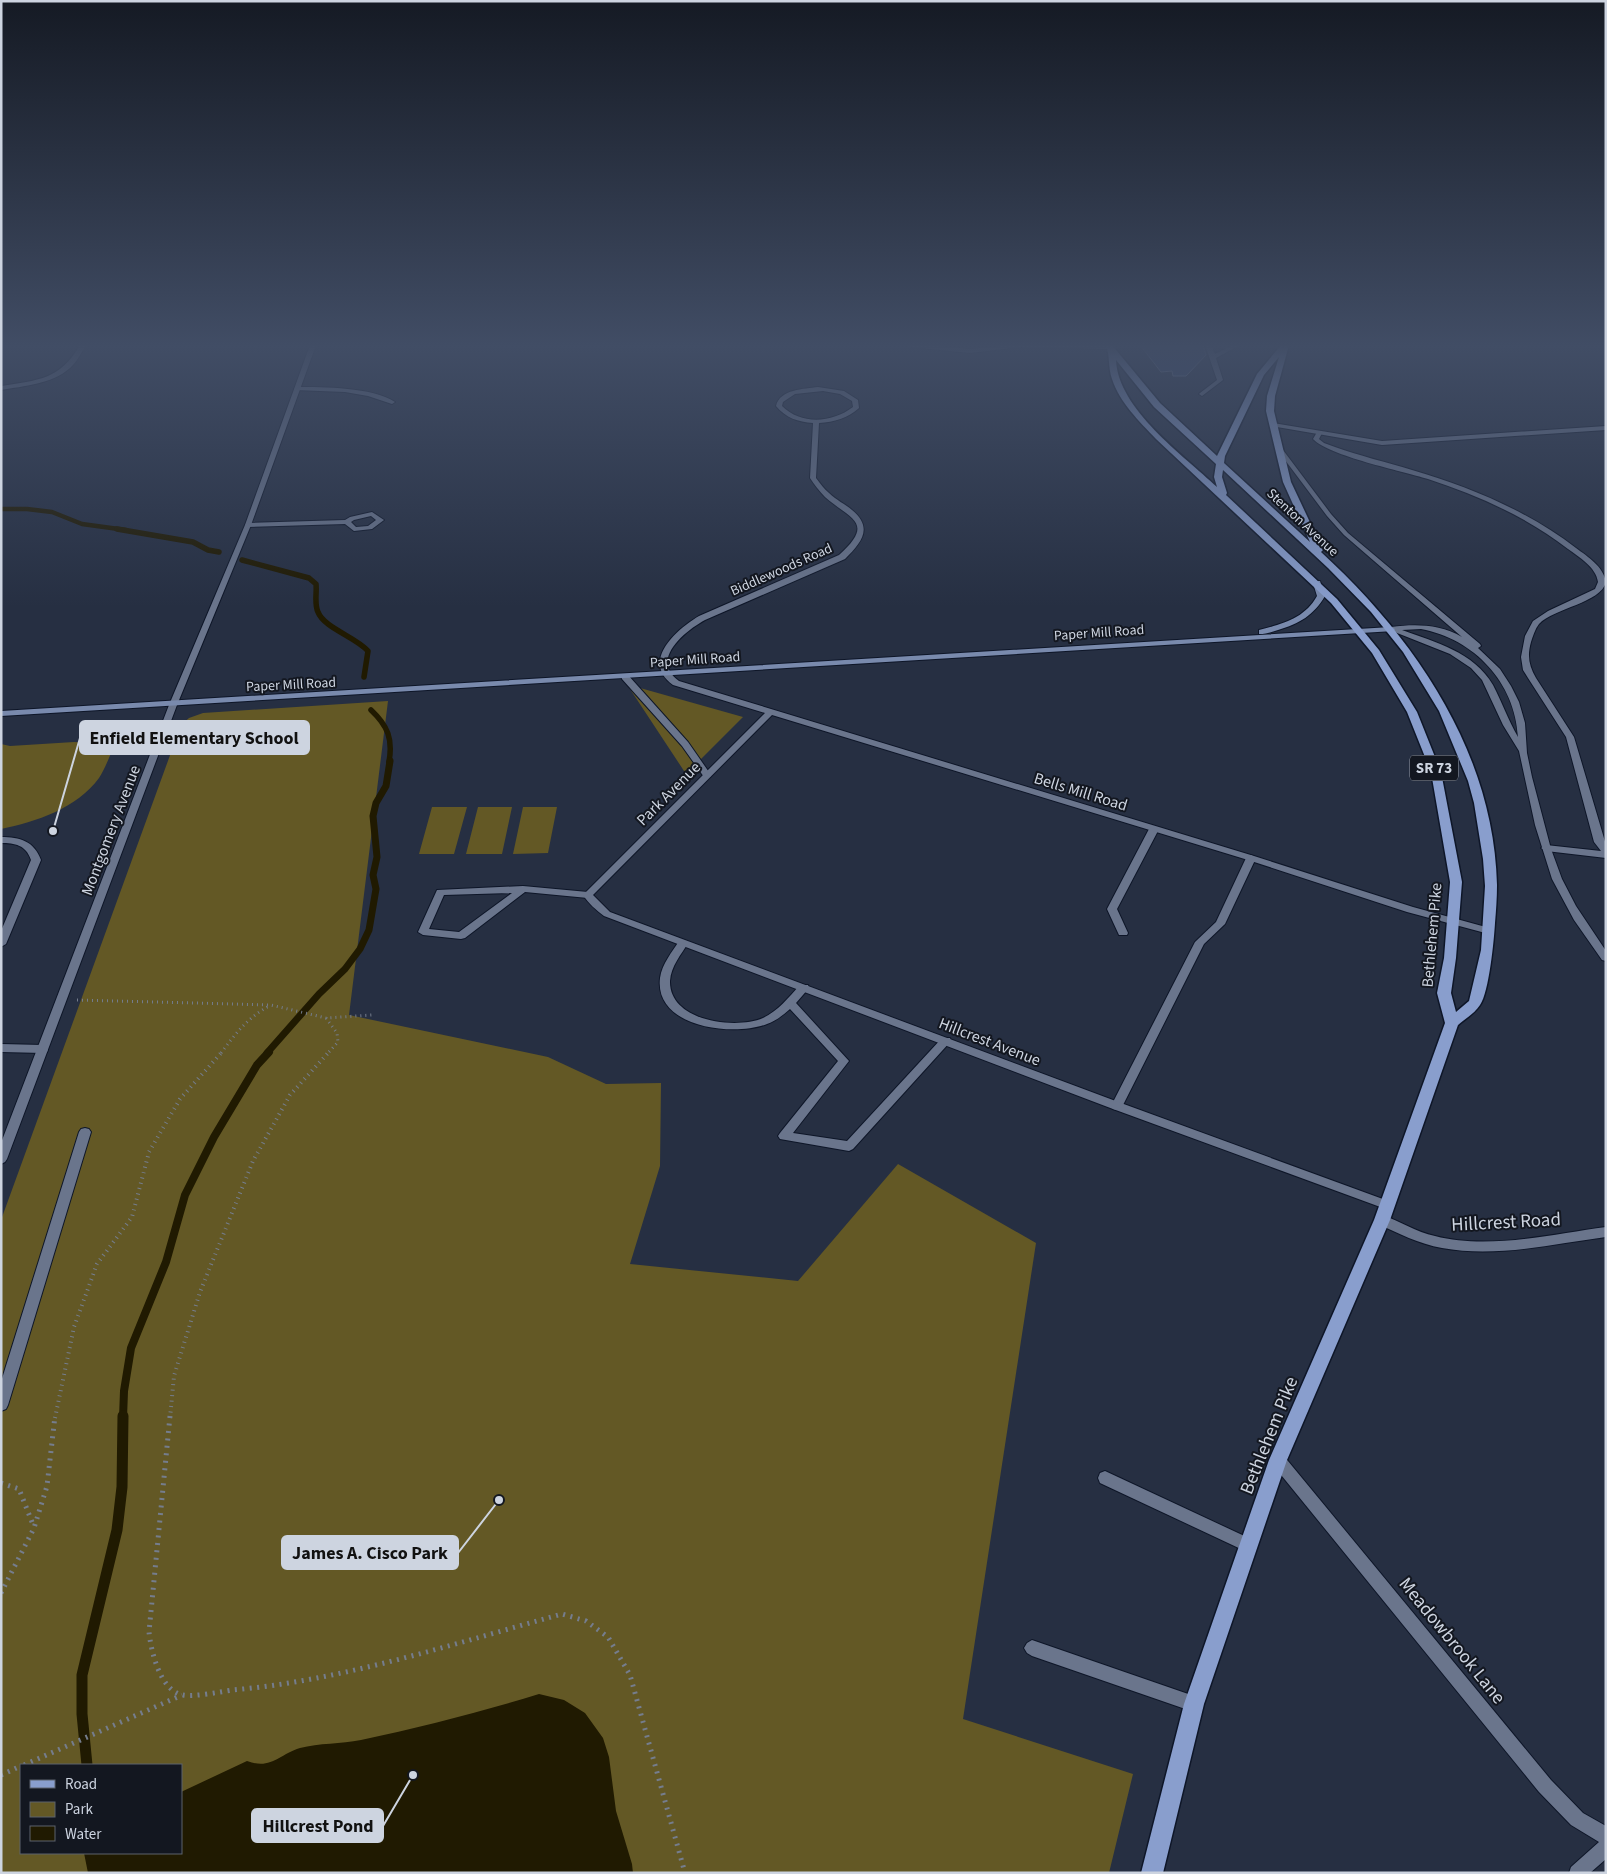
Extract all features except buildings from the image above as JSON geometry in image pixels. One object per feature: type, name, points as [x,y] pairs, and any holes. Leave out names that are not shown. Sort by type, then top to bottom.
[{"type":"main road","points":[[1156,432],[1317,583],[1360,631]]},
{"type":"main road","name":"Stenton Avenue","points":[[1186,432],[1331,566],[1391,629]]},
{"type":"main road","points":[[1223,495],[1218,477],[1218,463],[1233,432]]},
{"type":"main road","points":[[1274,432],[1287,482],[1317,546],[1331,566]]},
{"type":"main road","points":[[1246,637],[1291,623],[1306,616],[1315,608],[1321,596],[1317,583]]},
{"type":"main road","name":"Paper Mill Road","points":[[1,714],[173,705],[1391,629]]},
{"type":"main road","name":"Bethlehem Pike","points":[[1152,1873],[1194,1704],[1278,1460],[1385,1212],[1452,1023],[1475,1003],[1481,978],[1489,931],[1491,886],[1483,819],[1474,781],[1444,711],[1426,679],[1391,629]]},
{"type":"main road","name":"Bethlehem Pike","points":[[1360,631],[1402,692],[1436,772],[1456,882],[1454,922],[1444,993],[1452,1023]]},
{"type":"street","name":"Montgomery Avenue","points":[[1,1159],[173,705],[248,525],[281,432]]},
{"type":"street","name":"Biddlewoods Road","points":[[667,674],[664,658],[677,635],[693,622],[825,565],[845,554],[856,544],[861,532],[859,522],[850,512],[827,495],[813,478],[815,432]]},
{"type":"street","points":[[1316,432],[1371,442],[1402,442],[1541,432]]},
{"type":"street","points":[[1319,433],[1316,439],[1329,447],[1445,483],[1537,522],[1590,562],[1602,578],[1602,584],[1596,592],[1556,609],[1537,621],[1529,637],[1525,663],[1533,680],[1564,724],[1570,737],[1599,842],[1606,853]]},
{"type":"street","points":[[1277,446],[1329,515],[1346,534],[1469,638],[1489,660]]},
{"type":"street","points":[[248,525],[347,522]]},
{"type":"street","name":"Stenton Avenue","points":[[1391,629],[1432,629],[1467,644],[1489,660],[1507,684],[1521,721],[1523,753],[1546,848],[1562,892],[1582,926],[1606,958]]},
{"type":"street","name":"Stenton Avenue","points":[[1391,629],[1451,652],[1474,666],[1483,676],[1491,690],[1503,719],[1523,753]]},
{"type":"street","name":"Bells Mill Road","points":[[667,674],[676,683],[769,713],[1251,858],[1410,910],[1489,931]]},
{"type":"street","points":[[625,677],[686,744],[707,776]]},
{"type":"street","name":"Park Avenue","points":[[588,895],[769,713]]},
{"type":"street","points":[[1123,933],[1112,909],[1154,829]]},
{"type":"street","points":[[1,840],[16,841],[27,845],[34,851],[36,860],[1,944]]},
{"type":"street","points":[[1546,848],[1606,853]]},
{"type":"street","points":[[1117,1106],[1200,942],[1220,924],[1251,858]]},
{"type":"street","points":[[523,890],[460,936],[423,932],[440,892],[523,890],[588,895]]},
{"type":"street","name":"Hillcrest Avenue","points":[[588,895],[607,914],[1117,1106],[1385,1212]]},
{"type":"street","points":[[683,943],[666,970],[664,985],[670,999],[682,1012],[698,1022],[719,1027],[741,1027],[763,1022],[781,1013],[804,988]]},
{"type":"street","points":[[790,1003],[844,1061],[784,1136],[849,1146],[946,1041]]},
{"type":"street","points":[[1,1048],[43,1049]]},
{"type":"street","points":[[1,1406],[6,1372],[85,1132]]},
{"type":"street","name":"Hillcrest Road","points":[[1385,1212],[1428,1240],[1455,1245],[1501,1244],[1606,1232]]},
{"type":"street","name":"Meadowbrook Lane","points":[[1278,1460],[1544,1786],[1577,1819],[1606,1836]]},
{"type":"street","points":[[1105,1478],[1248,1545]]},
{"type":"street","points":[[1032,1648],[1194,1704]]},
{"type":"street","points":[[1577,1873],[1606,1847]]},
{"type":"path","points":[[61,1001],[88,999],[271,1005],[326,1018],[372,1015]]},
{"type":"path","points":[[1,1593],[34,1528],[47,1486],[53,1425],[74,1327],[97,1264],[132,1217],[149,1152],[180,1100],[212,1064],[242,1025],[256,1013],[271,1005]]},
{"type":"path","points":[[182,1695],[165,1684],[150,1651],[149,1632],[174,1376],[200,1292],[253,1161],[290,1095],[338,1042],[337,1033],[326,1018]]},
{"type":"path","points":[[1,1483],[20,1489],[34,1528]]},
{"type":"path","points":[[28,1764],[182,1695],[271,1687],[384,1662],[562,1614],[586,1621],[608,1638],[630,1675],[685,1873]]},
{"type":"path","points":[[1,1775],[20,1767]]},
{"type":"green space","points":[[628,686],[633,686],[743,717],[686,774]]},
{"type":"green space","points":[[388,701],[349,1015],[548,1057],[606,1084],[661,1083],[660,1166],[630,1264],[798,1281],[898,1164],[1036,1243],[963,1719],[1133,1774],[1109,1873],[1,1873],[1,1220],[181,725],[189,718],[203,713]]},
{"type":"green space","points":[[74,742],[109,744],[114,747],[99,778],[90,789],[68,805],[42,818],[1,829],[1,744],[10,746]]},
{"type":"green space","points":[[432,807],[467,807],[454,854],[419,854]]},
{"type":"green space","points":[[478,807],[512,807],[502,854],[466,854]]},
{"type":"green space","points":[[523,807],[557,807],[548,853],[513,854]]},
{"type":"water","points":[[539,1694],[564,1700],[585,1713],[603,1738],[609,1757],[616,1811],[633,1873],[88,1873],[84,1854],[182,1854],[182,1792],[247,1761],[262,1764],[269,1763],[300,1748],[383,1735],[473,1713]]},
{"type":"waterway","points":[[1,509],[27,509],[52,512],[82,524],[126,530]]},
{"type":"waterway","points":[[117,529],[193,542],[208,550],[219,552]]},
{"type":"waterway","points":[[242,560],[309,578],[316,584],[316,606],[321,618],[368,651],[364,677]]},
{"type":"waterway","points":[[371,710],[382,722],[388,733],[390,740],[389,762]]},
{"type":"waterway","points":[[267,1053],[319,994],[345,969],[360,949],[369,930],[376,889],[373,875],[377,857],[373,816],[376,803],[386,786],[390,761]]},
{"type":"waterway","points":[[123,1418],[124,1391],[131,1348],[166,1262],[185,1195],[214,1137],[257,1065],[269,1052]]},
{"type":"waterway","points":[[87,1764],[82,1714],[82,1675],[117,1530],[122,1487],[123,1416]]},
{"type":"place","name":"Enfield Elementary School","points":[[53,831]]},
{"type":"place","name":"James A. Cisco Park","points":[[499,1500]]},
{"type":"place","name":"Hillcrest Pond","points":[[413,1775]]}]
